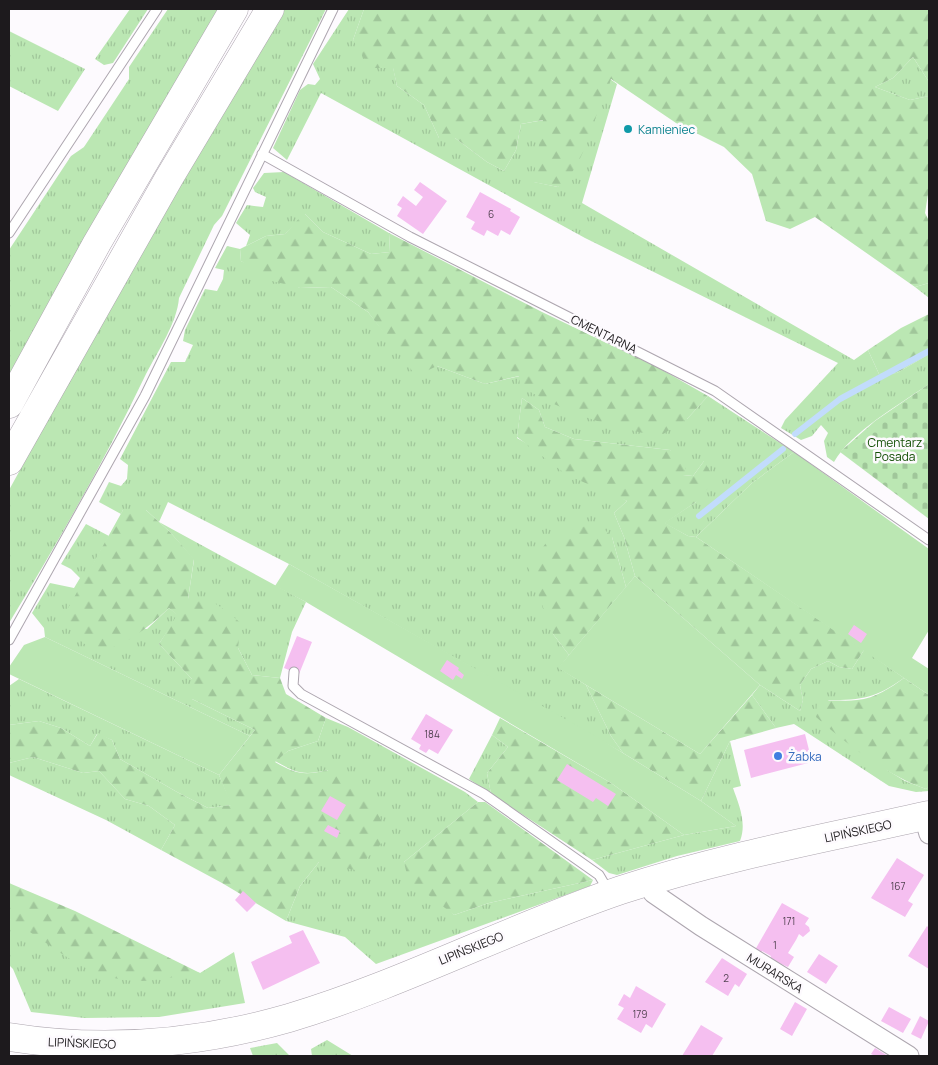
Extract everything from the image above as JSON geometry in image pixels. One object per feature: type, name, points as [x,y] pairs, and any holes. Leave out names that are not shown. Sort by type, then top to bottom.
[{"type":"main road","points":[[9,404],[97,243],[234,9]]},
{"type":"main road","points":[[9,461],[160,194],[270,9]]},
{"type":"main road","name":"LIPIŃSKIEGO","points":[[9,1037],[68,1044],[135,1044],[205,1037],[246,1029],[329,1004],[610,894],[649,882],[749,855],[928,822]]},
{"type":"street","name":"MURARSKA","points":[[649,882],[654,893],[701,926],[909,1056]]},
{"type":"lane","points":[[9,233],[157,9]]},
{"type":"lane","points":[[9,640],[145,396],[333,9]]},
{"type":"lane","name":"CMENTARNA","points":[[262,154],[410,237],[714,390],[929,540]]},
{"type":"lane","points":[[294,672],[293,686],[301,694],[484,794],[599,874],[610,894]]},
{"type":"green space","points":[[130,9],[148,9],[113,63],[104,65],[95,59]]},
{"type":"green space","points":[[168,9],[218,9],[85,237],[9,377],[9,250],[71,156],[84,147],[129,79],[129,67]]},
{"type":"green space","points":[[284,9],[326,9],[222,216],[214,225],[179,298],[178,308],[171,327],[98,469],[9,623],[9,490],[119,291]]},
{"type":"green space","points":[[349,9],[364,9],[353,40],[393,67],[397,86],[424,105],[439,138],[455,138],[487,162],[504,171],[516,150],[521,124],[544,120],[534,182],[558,187],[610,79],[617,84],[582,203],[854,360],[868,350],[879,374],[897,373],[929,354],[929,384],[864,429],[834,462],[827,457],[824,441],[828,433],[821,425],[812,436],[801,440],[781,428],[785,420],[838,363],[585,238],[321,93],[287,160],[273,148],[300,90],[308,84],[315,85],[320,79],[313,64]]},
{"type":"green space","points":[[364,9],[929,9],[929,82],[913,57],[893,78],[875,87],[910,100],[929,96],[929,188],[925,213],[929,221],[929,283],[915,287],[815,217],[790,229],[766,221],[752,174],[724,147],[676,123],[611,79],[583,152],[568,177],[558,187],[533,182],[543,120],[521,124],[516,150],[504,171],[487,162],[455,138],[439,138],[424,105],[397,86],[393,68],[370,68],[353,40]]},
{"type":"green space","points":[[9,31],[85,69],[58,111],[9,86]]},
{"type":"green space","points":[[913,57],[929,82],[929,96],[910,100],[875,87],[893,78]]},
{"type":"green space","points":[[284,172],[389,233],[390,252],[371,254],[323,232],[305,214],[285,234],[266,236],[246,246],[250,235],[236,223],[247,205],[263,207],[266,197],[255,192],[253,188],[264,173]]},
{"type":"green space","points":[[304,213],[323,232],[371,254],[390,252],[389,233],[542,312],[657,367],[708,396],[687,419],[660,436],[588,418],[554,404],[520,386],[519,376],[485,384],[437,366],[416,376],[368,312],[331,287],[300,288],[272,281],[241,261],[240,249],[266,236],[285,234]]},
{"type":"green space","points":[[227,246],[240,249],[241,261],[300,288],[331,287],[368,312],[391,341],[437,366],[485,384],[520,376],[687,419],[708,396],[794,452],[752,483],[696,537],[688,536],[664,523],[696,502],[704,461],[693,476],[683,475],[670,450],[574,439],[545,427],[539,410],[522,398],[517,438],[627,501],[614,513],[624,537],[635,576],[626,587],[612,537],[553,634],[569,655],[559,668],[586,685],[611,736],[623,753],[289,564],[168,502],[159,522],[146,510],[123,510],[121,514],[99,502],[109,482],[121,486],[127,479],[128,465],[120,459],[171,362],[185,362],[193,345],[183,341],[185,330],[205,289],[217,291],[223,279],[224,270],[215,268]]},
{"type":"green space","points":[[929,283],[929,298],[915,287]]},
{"type":"green space","points":[[929,314],[929,354],[897,373],[879,374],[868,350],[901,328]]},
{"type":"green space","name":"Cmentarz Posada","points":[[929,384],[929,519],[840,452],[875,421]]},
{"type":"green space","points":[[522,398],[539,410],[545,427],[574,439],[670,450],[687,464],[683,475],[693,476],[704,461],[715,480],[696,502],[665,523],[688,536],[696,537],[864,650],[852,669],[839,667],[828,661],[811,669],[800,685],[803,700],[800,711],[760,685],[635,576],[624,537],[614,513],[627,501],[567,475],[517,437]]},
{"type":"green space","points":[[794,452],[929,549],[929,630],[912,658],[929,669],[929,695],[696,537],[752,483]]},
{"type":"green space","points":[[123,510],[146,510],[170,532],[194,559],[188,599],[196,598],[210,601],[241,623],[238,648],[252,675],[280,678],[286,694],[326,718],[318,741],[288,751],[275,762],[300,773],[327,770],[368,797],[382,821],[383,842],[355,870],[319,862],[300,886],[286,921],[161,850],[175,825],[149,806],[125,799],[99,771],[83,773],[33,757],[9,763],[9,725],[39,721],[61,728],[90,746],[98,733],[112,740],[120,759],[177,792],[208,808],[231,805],[219,775],[255,730],[192,699],[192,679],[159,644],[177,615],[169,608],[130,639],[107,649],[96,649],[86,645],[62,619]]},
{"type":"green space","points":[[159,522],[306,602],[292,632],[280,678],[252,675],[238,648],[188,599],[194,560]]},
{"type":"green space","points":[[86,524],[109,536],[63,619],[147,629],[169,608],[178,615],[159,644],[192,679],[192,699],[255,730],[250,736],[45,637],[44,628],[32,613],[50,583],[74,588],[80,578],[71,569],[61,564]]},
{"type":"green space","points":[[600,525],[612,537],[626,587],[569,655],[553,634],[528,567],[549,539],[578,527]]},
{"type":"green space","points":[[289,564],[592,734],[701,801],[736,826],[684,835],[611,783],[306,602],[275,586]]},
{"type":"green space","points":[[635,576],[760,685],[700,754],[558,668]]},
{"type":"green space","points":[[45,637],[250,736],[219,775],[9,674],[9,667],[24,645]]},
{"type":"green space","points":[[864,650],[904,678],[877,694],[860,698],[828,700],[887,770],[905,781],[926,789],[929,787],[929,791],[916,792],[889,786],[794,724],[776,728],[752,695],[760,685],[800,711],[803,700],[800,685],[811,669],[828,661],[839,667],[852,669]]},
{"type":"green space","points":[[904,678],[929,695],[929,787],[926,789],[896,776],[868,758],[816,717],[817,702],[864,699],[877,695]]},
{"type":"green space","points":[[19,679],[219,775],[232,805],[208,808],[177,792],[120,759],[112,740],[97,734],[90,746],[61,728],[39,721],[9,725],[9,686]]},
{"type":"green space","points":[[586,685],[700,754],[752,695],[776,728],[730,741],[701,801],[623,753],[611,736]]},
{"type":"green space","points":[[326,718],[348,727],[465,792],[478,802],[404,862],[454,915],[489,903],[593,880],[590,886],[376,964],[345,937],[286,921],[300,886],[319,862],[328,770],[312,773],[300,772],[275,761],[288,751],[318,741]]},
{"type":"green space","points":[[500,718],[611,783],[684,835],[592,860],[491,794],[487,773],[508,747],[492,735]]},
{"type":"green space","points":[[492,735],[508,747],[487,773],[491,794],[469,779]]},
{"type":"green space","points":[[730,741],[741,786],[733,788],[740,807],[743,828],[740,841],[677,856],[617,875],[609,873],[592,860],[684,835],[736,826],[701,801]]},
{"type":"green space","points":[[33,757],[83,773],[99,771],[125,799],[149,806],[175,825],[161,850],[106,820],[9,775],[9,763]]},
{"type":"green space","points":[[478,802],[485,802],[593,880],[489,903],[454,915],[408,879],[404,862]]},
{"type":"green space","points":[[9,883],[75,911],[200,973],[139,981],[102,975],[86,968],[9,919]]},
{"type":"green space","points":[[9,919],[200,973],[234,952],[245,1003],[159,1017],[84,1018],[31,1012],[13,969],[9,965]]},
{"type":"green space","points":[[327,1040],[353,1056],[312,1056],[311,1049]]},
{"type":"green space","points":[[277,1043],[289,1055],[253,1056],[250,1048]]},
{"type":"building","points":[[420,182],[447,201],[423,234],[397,216],[402,208],[397,205],[403,196],[416,206],[423,197],[414,190]]},
{"type":"building","points":[[480,192],[511,209],[510,211],[520,217],[510,235],[501,230],[498,236],[487,230],[484,236],[471,229],[475,222],[466,217]]},
{"type":"building","points":[[854,625],[867,634],[861,643],[848,634]]},
{"type":"building","points":[[297,636],[312,642],[299,674],[284,668]]},
{"type":"building","points":[[447,660],[459,668],[458,670],[464,675],[462,679],[456,675],[453,680],[440,671]]},
{"type":"building","points":[[426,714],[453,730],[438,754],[429,749],[426,753],[419,749],[421,745],[411,739]]},
{"type":"building","name":"Żabka","points":[[805,734],[812,762],[751,778],[744,750]]},
{"type":"building","points":[[567,764],[616,794],[608,806],[596,798],[593,802],[557,780]]},
{"type":"building","points":[[330,796],[346,805],[337,820],[321,811]]},
{"type":"building","points":[[328,825],[340,831],[337,838],[324,831]]},
{"type":"building","points":[[897,858],[924,875],[908,901],[913,904],[905,917],[871,898]]},
{"type":"building","points":[[243,891],[256,903],[247,912],[235,900]]},
{"type":"building","points":[[782,903],[809,918],[805,924],[809,927],[810,931],[803,937],[799,934],[788,953],[794,957],[788,967],[770,959],[771,956],[762,951],[761,953],[755,950]]},
{"type":"building","points":[[927,926],[929,928],[929,969],[908,956]]},
{"type":"building","points":[[303,930],[320,963],[263,990],[251,962],[292,943],[289,936]]},
{"type":"building","points":[[819,954],[838,966],[826,984],[807,972]]},
{"type":"building","points":[[722,958],[747,974],[739,987],[735,984],[728,996],[705,982]]},
{"type":"building","points":[[636,986],[666,1004],[652,1028],[646,1024],[641,1033],[617,1019],[624,1008],[618,1005],[624,994],[630,998]]},
{"type":"building","points":[[795,1002],[807,1009],[792,1036],[780,1029]]},
{"type":"building","points":[[889,1007],[911,1019],[903,1033],[881,1021]]},
{"type":"building","points":[[920,1016],[929,1021],[921,1039],[911,1034]]},
{"type":"building","points":[[701,1025],[723,1038],[712,1056],[682,1056]]},
{"type":"building","points":[[875,1048],[888,1056],[875,1056],[871,1054]]},
{"type":"waterway","points":[[795,434],[840,399],[929,351]]},
{"type":"waterway","points":[[699,516],[783,449]]},
{"type":"place","name":"Kamieniec","points":[[628,129]]},
{"type":"place","name":"Żabka","points":[[778,756]]}]
